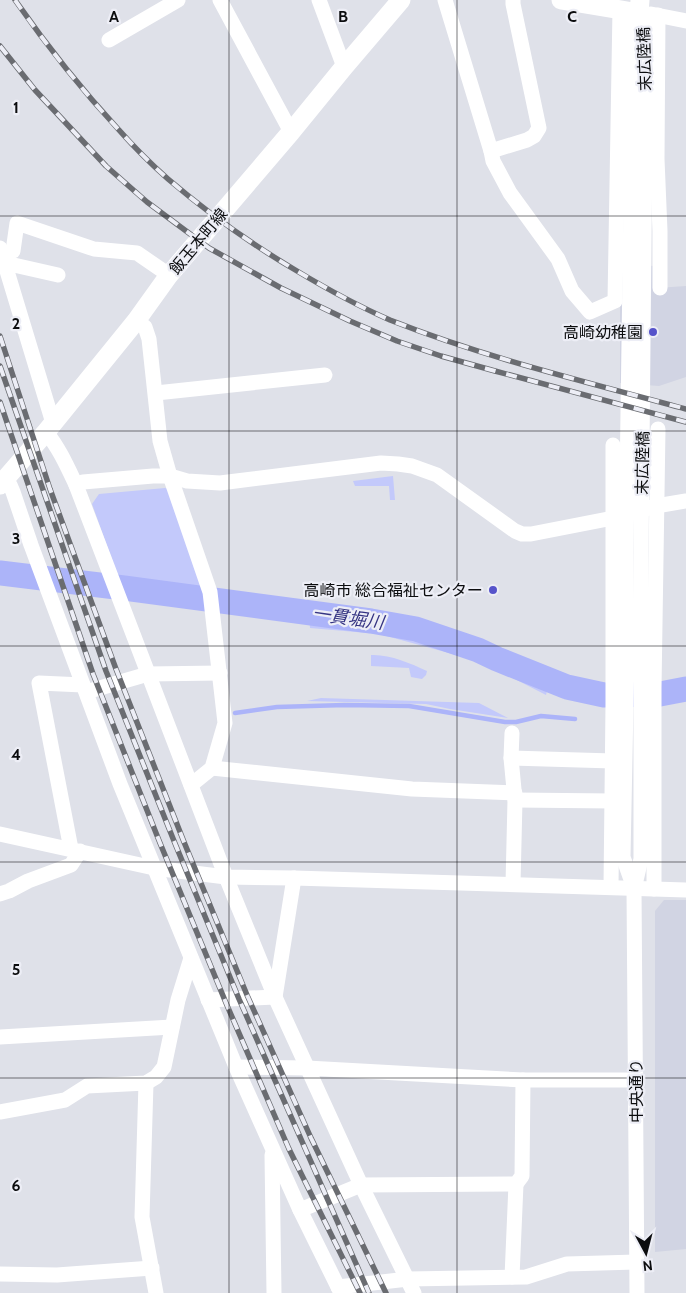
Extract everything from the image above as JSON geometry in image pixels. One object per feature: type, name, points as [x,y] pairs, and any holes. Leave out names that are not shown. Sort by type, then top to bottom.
[{"type":"main road","name":"飯玉本町線","points":[[2,482],[50,427],[136,321],[169,275],[401,0]]},
{"type":"main road","points":[[561,0],[620,9],[640,6]]},
{"type":"street","points":[[109,40],[178,0]]},
{"type":"street","points":[[220,0],[291,132]]},
{"type":"street","points":[[319,0],[344,67]]},
{"type":"street","points":[[445,0],[493,160],[510,193],[558,259],[572,290],[590,312],[615,301],[620,9]]},
{"type":"street","points":[[491,151],[527,140],[534,136],[539,128],[513,0]]},
{"type":"street","points":[[640,6],[658,16],[686,21]]},
{"type":"street","name":"末広陸橋","points":[[634,888],[623,857],[623,704],[644,154],[630,22],[640,6]]},
{"type":"street","points":[[658,16],[644,154],[660,231],[660,288]]},
{"type":"street","points":[[617,160],[644,154]]},
{"type":"street","points":[[2,255],[13,251],[17,223],[94,249],[137,253],[169,275]]},
{"type":"street","points":[[2,255],[58,275]]},
{"type":"street","points":[[2,255],[55,443],[76,485],[226,877],[275,997],[361,1185],[414,1293]]},
{"type":"street","points":[[136,321],[145,327],[149,339],[160,441],[170,476],[210,592],[220,673],[225,723],[212,768],[190,785]]},
{"type":"street","points":[[156,393],[325,375]]},
{"type":"street","points":[[654,889],[654,695],[658,429]]},
{"type":"street","points":[[611,887],[612,761],[623,704],[612,518],[614,487],[613,444]]},
{"type":"street","points":[[76,485],[83,482],[153,476],[170,476],[187,481],[220,483],[381,463],[398,464],[416,467],[437,475],[522,534],[531,534],[612,518],[686,500]]},
{"type":"street","points":[[2,482],[10,485],[13,492],[48,592],[120,784],[208,1000],[272,1149],[339,1290],[408,1279],[526,1277],[567,1264],[636,1262]]},
{"type":"street","points":[[0,894],[28,881],[70,866],[75,850],[39,683],[84,688],[148,674],[220,673]]},
{"type":"street","points":[[512,732],[511,758],[515,797],[514,884]]},
{"type":"street","points":[[511,758],[612,761]]},
{"type":"street","points":[[212,768],[412,789],[515,797],[613,801]]},
{"type":"street","points":[[0,834],[154,868],[226,877],[686,890]]},
{"type":"street","points":[[275,997],[294,878]]},
{"type":"street","name":"中央通り","points":[[634,888],[636,1293]]},
{"type":"street","points":[[0,1112],[65,1100],[87,1086],[146,1084],[156,1077],[164,1067],[178,1000],[191,958]]},
{"type":"street","points":[[208,1000],[275,997]]},
{"type":"street","points":[[0,1037],[172,1027]]},
{"type":"street","points":[[236,1066],[308,1068],[523,1080],[636,1080]]},
{"type":"street","points":[[512,1277],[516,1184],[522,1176],[523,1080]]},
{"type":"street","points":[[146,1084],[142,1216],[156,1293]]},
{"type":"street","points":[[272,1149],[274,1293]]},
{"type":"street","points":[[300,1210],[361,1185],[516,1184]]},
{"type":"street","points":[[0,1274],[57,1275],[152,1268]]},
{"type":"shaded area","name":"高崎幼稚園","points":[[620,265],[656,266],[657,288],[686,286],[686,377],[659,386],[620,383]]},
{"type":"shaded area","points":[[393,476],[395,500],[390,500],[389,486],[355,486],[353,481]]},
{"type":"shaded area","points":[[169,489],[202,586],[200,590],[133,579],[119,579],[92,504],[99,494]]},
{"type":"shaded area","points":[[309,616],[414,634],[423,639],[450,646],[493,662],[547,691],[546,695],[482,662],[379,634],[310,628]]},
{"type":"shaded area","points":[[371,655],[385,656],[407,662],[427,671],[426,675],[422,679],[411,677],[409,668],[371,666]]},
{"type":"shaded area","points":[[321,698],[479,703],[508,718],[426,704],[307,701]]},
{"type":"shaded area","points":[[664,900],[686,900],[686,1249],[655,1252],[655,911]]},
{"type":"waterway","name":"一貫堀川","points":[[0,573],[371,621],[416,629],[478,650],[567,687],[604,695],[660,694],[686,689]]},
{"type":"waterway","points":[[235,713],[277,707],[409,706],[505,722],[516,722],[541,716],[575,719]]},
{"type":"railway","points":[[15,0],[78,83],[105,115],[149,161],[214,216],[280,261],[366,309],[426,334],[537,369],[686,409]]},
{"type":"railway","points":[[0,46],[35,90],[106,166],[147,202],[209,248],[281,288],[397,341],[441,356],[686,422]]},
{"type":"railway","points":[[0,336],[50,489],[116,669],[184,842],[247,995],[311,1138],[386,1293]]},
{"type":"railway","points":[[0,366],[106,671],[239,999],[369,1293]]},
{"type":"railway","points":[[0,402],[93,674],[160,843],[289,1149],[360,1293]]},
{"type":"place","name":"高崎幼稚園","points":[[653,332]]},
{"type":"place","name":"高崎市 総合福祉センター","points":[[493,590]]}]
